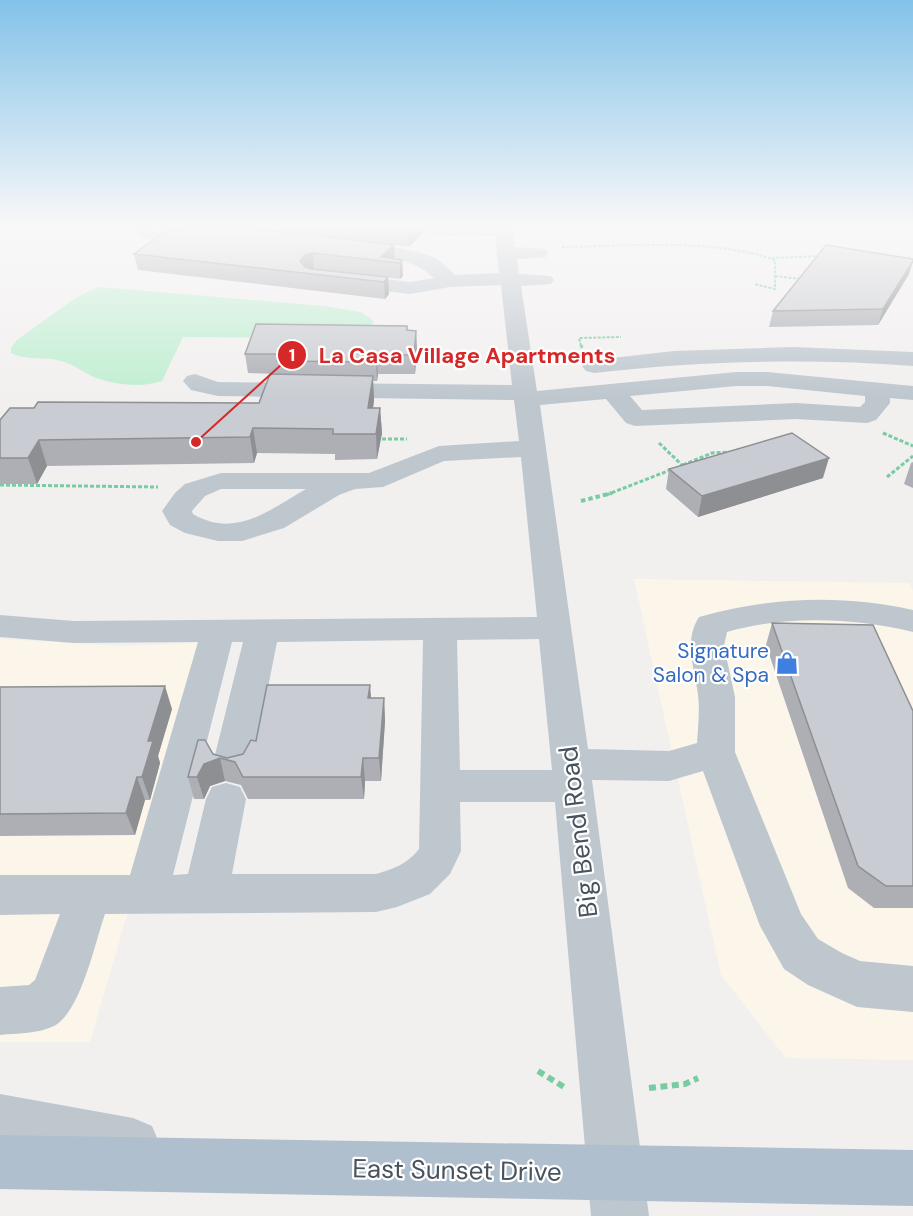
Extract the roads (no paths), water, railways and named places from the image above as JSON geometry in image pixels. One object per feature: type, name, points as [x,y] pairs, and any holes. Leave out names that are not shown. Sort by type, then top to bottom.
[{"type":"main road","name":"East Sunset Drive","points":[[0,1162],[238,1166],[618,1195],[913,1178]]},
{"type":"street","points":[[374,284],[410,288],[434,284]]},
{"type":"street","name":"Big Bend Road","points":[[522,284],[527,396],[618,1195]]},
{"type":"street","points":[[789,353],[806,383]]},
{"type":"street","points":[[594,366],[660,358],[789,353],[860,354],[913,358]]},
{"type":"street","points":[[195,381],[200,385],[218,389],[527,396],[736,379],[913,393]]},
{"type":"street","points":[[612,390],[635,418],[796,411],[867,415],[878,403],[876,390]]},
{"type":"street","points":[[346,483],[221,481],[198,487],[187,495],[177,512],[180,519],[198,529],[223,533],[247,532],[272,525],[320,491],[346,483],[387,477],[439,454],[472,450],[534,449]]},
{"type":"street","points":[[913,621],[867,613],[783,611],[735,616],[711,625],[707,646],[717,697],[716,752],[783,926],[801,954],[825,969],[857,984],[913,989]]},
{"type":"street","points":[[0,626],[74,632],[554,628]]},
{"type":"street","points":[[0,895],[376,893],[418,880],[434,867],[440,851],[440,630]]},
{"type":"street","points":[[146,894],[218,632]]},
{"type":"street","points":[[206,894],[262,632]]},
{"type":"street","points":[[441,786],[669,765],[716,752]]},
{"type":"street","points":[[0,1011],[39,1008],[53,995],[62,976],[89,895]]},
{"type":"street","points":[[0,1121],[238,1166]]},
{"type":"place","name":"La Casa Village Apartments","points":[[196,442]]},
{"type":"place","name":"Signature Salon & Spa","points":[[787,663]]}]
